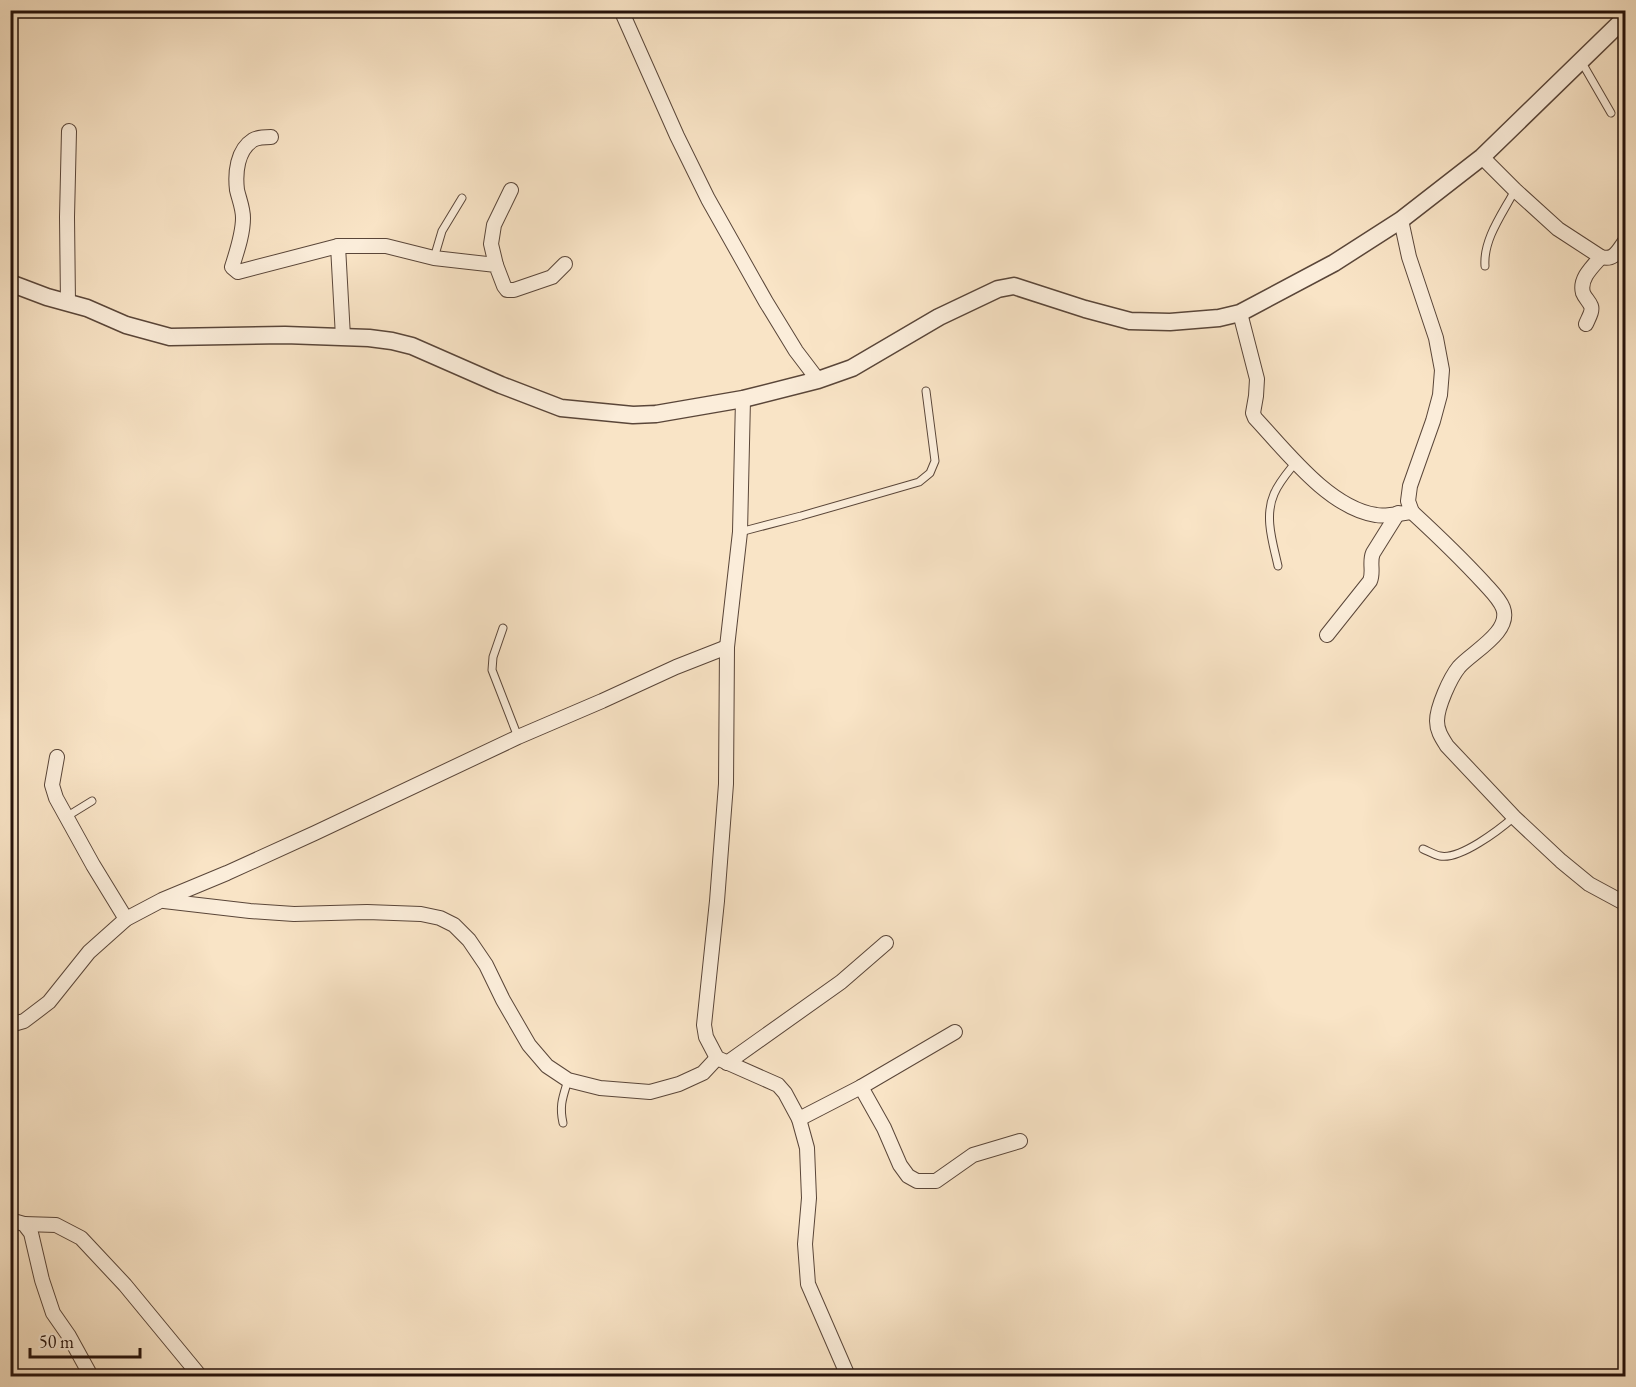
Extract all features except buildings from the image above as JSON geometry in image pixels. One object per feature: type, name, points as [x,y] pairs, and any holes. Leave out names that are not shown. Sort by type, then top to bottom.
[{"type":"street","points":[[621,10],[708,199],[790,342],[818,380]]},
{"type":"street","points":[[10,282],[47,297],[87,308],[126,325],[170,337],[285,335],[392,341],[412,346],[501,385],[561,408],[633,415],[656,414],[743,399],[818,380],[852,368],[939,317],[998,289],[1014,286],[1130,321],[1198,321],[1240,313],[1334,263],[1401,220],[1482,157],[1626,17]]},
{"type":"street","points":[[68,303],[69,131]]},
{"type":"street","points":[[271,137],[255,138],[243,150],[239,158],[237,189],[243,214],[243,228],[232,267],[238,272],[338,246],[386,246],[434,258],[496,265]]},
{"type":"street","points":[[1482,157],[1558,229],[1601,257],[1614,256],[1626,240]]},
{"type":"street","points":[[511,190],[494,225],[491,244],[504,286],[507,290],[514,290],[552,277],[565,264]]},
{"type":"street","points":[[1327,635],[1370,581],[1372,553],[1405,512],[1410,486],[1440,395],[1442,370],[1436,338],[1409,257],[1401,220]]},
{"type":"street","points":[[338,246],[343,337]]},
{"type":"street","points":[[1586,324],[1591,305],[1582,292],[1584,278],[1601,257]]},
{"type":"street","points":[[1240,313],[1257,379],[1253,413],[1256,418],[1296,462],[1336,500],[1359,511],[1378,516],[1405,512],[1464,561],[1498,599],[1504,610],[1504,620],[1500,629],[1490,641],[1457,669],[1439,707],[1437,721],[1439,734],[1447,746],[1514,817],[1561,861],[1589,884],[1626,904]]},
{"type":"street","points":[[743,399],[740,532],[727,647],[726,784],[704,1025],[706,1037],[722,1060],[778,1085],[799,1119],[807,1148],[809,1170],[805,1245],[808,1284],[848,1377]]},
{"type":"street","points":[[10,1025],[24,1021],[49,1002],[89,952],[126,919],[162,900],[247,864],[518,737],[676,667],[727,647]]},
{"type":"street","points":[[57,757],[52,785],[56,798],[126,919]]},
{"type":"street","points":[[162,900],[294,914],[367,912],[421,914],[440,918],[454,925],[469,940],[486,966],[529,1045],[547,1066],[568,1080],[600,1088],[650,1092],[679,1084],[704,1073],[841,982],[886,944]]},
{"type":"street","points":[[799,1119],[861,1087],[955,1032]]},
{"type":"street","points":[[861,1087],[884,1128],[900,1165],[908,1176],[917,1181],[936,1180],[973,1155],[1020,1141]]},
{"type":"street","points":[[17,1222],[30,1233],[53,1313],[69,1336],[91,1377]]},
{"type":"street","points":[[17,1222],[56,1225],[81,1238],[125,1285],[201,1377]]},
{"type":"lane","points":[[1581,61],[1611,113]]},
{"type":"lane","points":[[1485,266],[1484,258],[1489,240],[1515,190]]},
{"type":"lane","points":[[434,258],[442,231],[462,198]]},
{"type":"lane","points":[[740,532],[920,482],[930,473],[935,461],[926,391]]},
{"type":"lane","points":[[1278,566],[1269,515],[1273,495],[1296,462]]},
{"type":"lane","points":[[503,628],[492,670],[518,737]]},
{"type":"lane","points":[[66,817],[92,801]]},
{"type":"lane","points":[[1423,849],[1441,856],[1454,855],[1493,835],[1514,817]]},
{"type":"lane","points":[[563,1123],[560,1111],[561,1102],[568,1080]]}]
